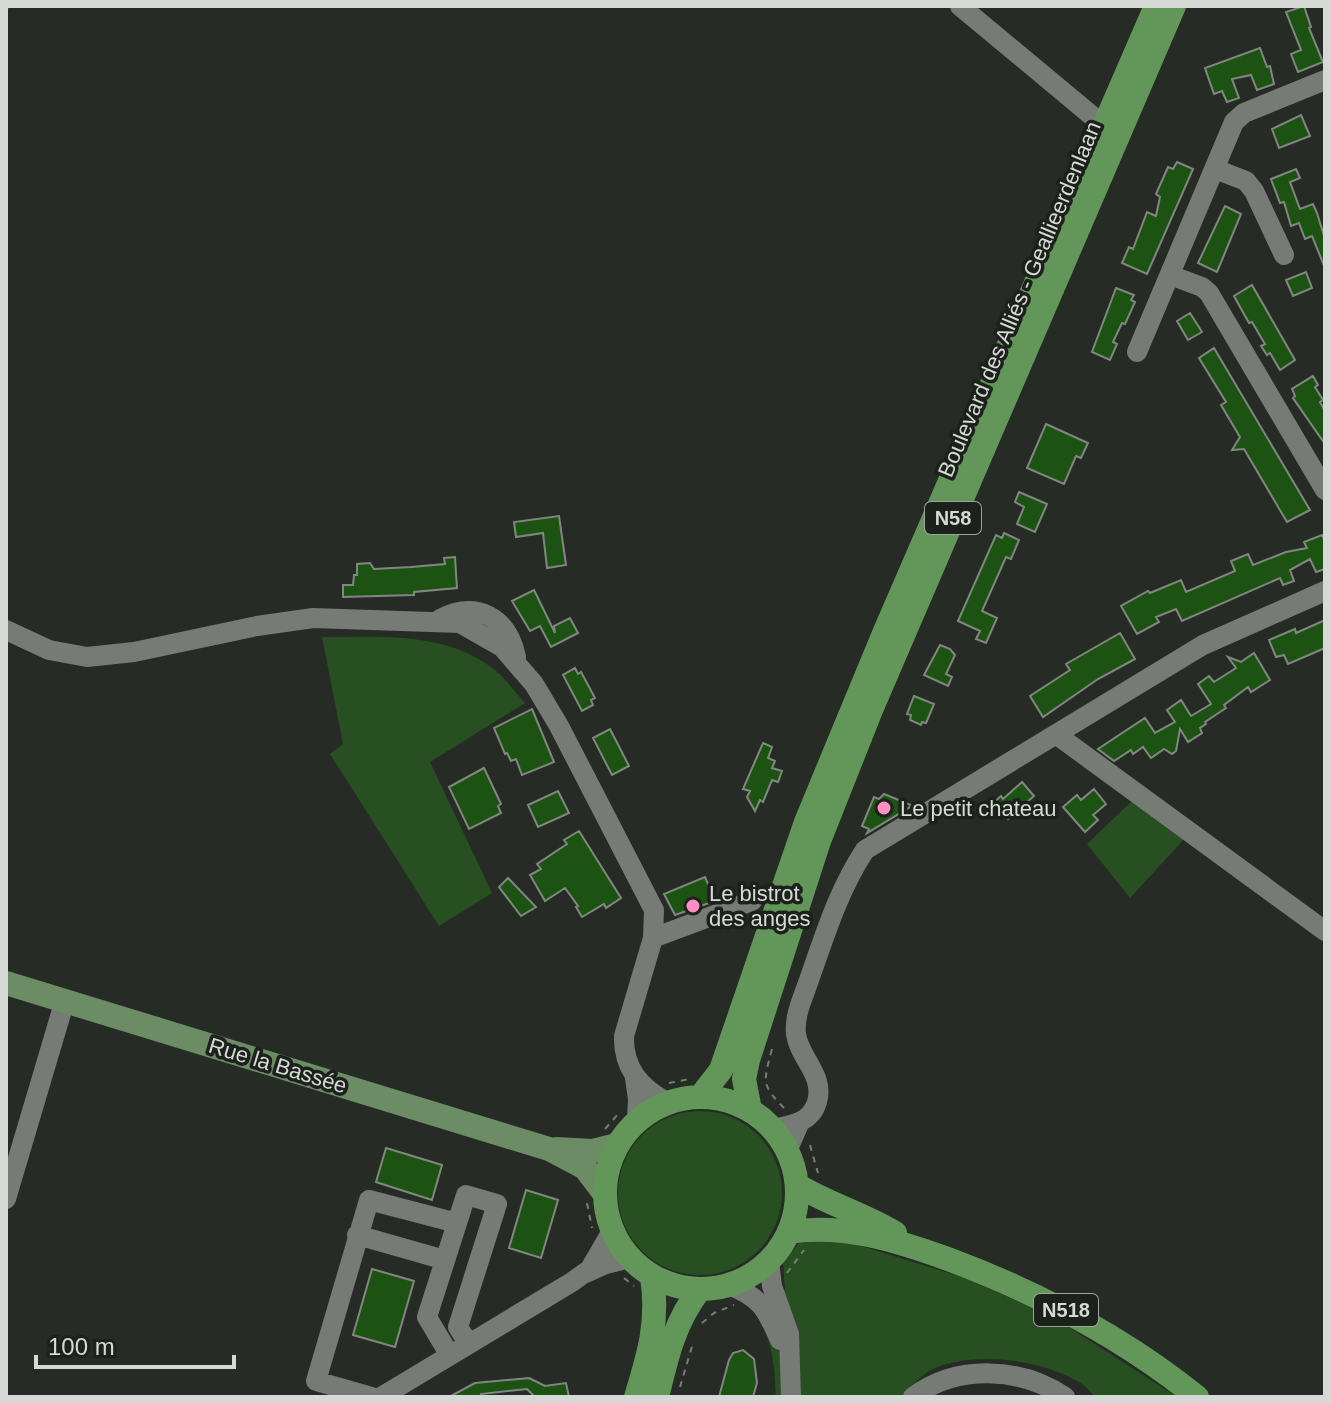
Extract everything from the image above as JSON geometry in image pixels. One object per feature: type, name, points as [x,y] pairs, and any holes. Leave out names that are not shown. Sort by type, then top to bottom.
[{"type":"highway","name":"Boulevard des Alliés - Geallieerdenlaan","points":[[699,1086],[721,1070],[806,822],[1156,6]]},
{"type":"highway","name":"Boulevard des Alliés - Geallieerdenlaan","points":[[750,1110],[744,1079],[764,1041],[819,841],[871,710],[1174,6]]},
{"type":"highway","points":[[699,1086],[750,1110],[773,1129],[807,1192],[795,1212],[800,1230],[769,1261],[745,1279],[700,1289],[674,1286],[652,1277],[630,1258],[606,1249],[595,1198],[617,1145],[637,1120],[646,1090],[687,1097],[699,1086]]},
{"type":"highway","name":"N518","points":[[807,1192],[863,1215],[921,1249]]},
{"type":"highway","name":"N518","points":[[800,1230],[875,1236],[921,1249],[1030,1291],[1125,1344],[1197,1397]]},
{"type":"highway","points":[[636,1397],[654,1333],[656,1303],[652,1277]]},
{"type":"highway","points":[[657,1397],[682,1314],[700,1289]]},
{"type":"main road","name":"Rue la Bassée","points":[[6,983],[549,1149],[585,1168],[595,1198]]},
{"type":"main road","name":"Rue la Bassée","points":[[549,1149],[583,1151],[617,1145]]},
{"type":"street","name":"Boulevard des Alliés - Geallieerdenlaan","points":[[960,6],[1103,125]]},
{"type":"street","points":[[1137,352],[1234,122],[1244,113],[1325,80]]},
{"type":"street","points":[[1215,169],[1246,181],[1254,191],[1284,255]]},
{"type":"street","points":[[1170,275],[1202,287],[1209,293],[1325,490]]},
{"type":"street","points":[[787,1151],[799,1124],[817,1105],[819,1083],[797,1038],[798,1012],[835,902],[865,850],[1203,645],[1325,591]]},
{"type":"street","points":[[6,630],[49,650],[87,657],[134,652],[257,626],[313,618],[460,623],[502,647],[534,684],[559,726],[650,901],[655,917],[653,938],[624,1036],[625,1057],[646,1090]]},
{"type":"street","points":[[1057,735],[1325,931]]},
{"type":"street","points":[[653,938],[752,901]]},
{"type":"street","points":[[6,1199],[65,1000]]},
{"type":"street","points":[[773,1129],[799,1124]]},
{"type":"street","points":[[449,1354],[427,1317],[466,1195],[497,1204],[458,1327],[468,1343]]},
{"type":"street","points":[[372,1397],[316,1381],[369,1200],[457,1223]]},
{"type":"street","points":[[357,1235],[445,1260]]},
{"type":"street","points":[[381,1397],[590,1269],[606,1249]]},
{"type":"street","points":[[769,1261],[764,1292],[788,1363],[791,1397]]},
{"type":"street","points":[[728,1285],[764,1292]]},
{"type":"street","points":[[913,1397],[929,1385],[969,1374],[988,1373],[1024,1377],[1065,1397]]},
{"type":"path","points":[[764,1041],[767,1091],[799,1124],[816,1165],[807,1192]]},
{"type":"path","points":[[583,1151],[587,1138],[599,1134],[607,1126],[623,1108],[628,1097],[646,1090],[699,1086]]},
{"type":"path","points":[[595,1198],[596,1244],[606,1249],[610,1271],[633,1285],[643,1300],[656,1303]]},
{"type":"path","points":[[677,1397],[696,1331],[722,1309],[764,1292],[792,1268],[804,1252],[800,1230]]},
{"type":"green space","points":[[322,637],[410,638],[452,647],[491,667],[525,703],[430,762],[492,893],[439,926],[330,754],[343,744]]},
{"type":"green space","points":[[1135,798],[1187,836],[1130,898],[1087,844]]},
{"type":"green space","points":[[700,1111],[731,1118],[758,1135],[775,1162],[782,1193],[775,1224],[758,1251],[731,1268],[700,1275],[669,1268],[642,1251],[625,1224],[618,1193],[625,1162],[642,1135],[669,1118]]},
{"type":"green space","points":[[842,1240],[965,1278],[1053,1317],[1177,1397],[1096,1397],[1080,1382],[1062,1373],[1025,1363],[986,1359],[949,1363],[933,1369],[900,1397],[776,1397],[771,1350],[750,1306],[785,1290],[783,1263],[799,1243]]},
{"type":"building","points":[[1304,6],[1323,62],[1298,72],[1291,54],[1301,50],[1286,12]]},
{"type":"building","points":[[1260,48],[1267,67],[1270,66],[1274,84],[1257,90],[1251,75],[1232,79],[1239,98],[1227,102],[1222,91],[1214,94],[1205,68]]},
{"type":"building","points":[[1301,115],[1310,136],[1279,148],[1272,129]]},
{"type":"building","points":[[1177,162],[1193,169],[1147,274],[1122,263],[1129,247],[1133,249],[1147,212],[1156,216],[1160,197],[1156,194],[1168,167],[1173,169]]},
{"type":"building","points":[[1296,169],[1300,178],[1290,182],[1300,209],[1313,204],[1317,213],[1325,239],[1325,268],[1312,236],[1305,239],[1299,223],[1291,226],[1284,202],[1280,203],[1271,179]]},
{"type":"building","points":[[1225,206],[1241,214],[1217,272],[1198,263]]},
{"type":"building","points":[[1306,272],[1312,288],[1293,296],[1286,280]]},
{"type":"building","points":[[1252,285],[1295,360],[1280,370],[1270,353],[1267,355],[1261,346],[1265,344],[1234,296]]},
{"type":"building","points":[[1116,288],[1134,295],[1131,300],[1135,302],[1113,342],[1117,344],[1110,360],[1092,352]]},
{"type":"building","points":[[1190,313],[1202,332],[1188,340],[1177,321]]},
{"type":"building","points":[[1214,348],[1310,510],[1287,522],[1244,449],[1232,450],[1240,437],[1221,405],[1226,402],[1199,358]]},
{"type":"building","points":[[1313,376],[1325,411],[1325,444],[1293,398],[1292,389]]},
{"type":"building","points":[[1046,424],[1088,443],[1081,458],[1076,456],[1064,484],[1027,468]]},
{"type":"building","points":[[1019,492],[1047,504],[1035,532],[1017,524],[1024,507],[1015,502]]},
{"type":"building","points":[[559,516],[566,565],[547,568],[543,533],[516,537],[514,522]]},
{"type":"building","points":[[1004,533],[1019,540],[1011,559],[1006,557],[982,611],[997,618],[986,643],[976,639],[980,631],[958,621],[996,535],[1002,538]]},
{"type":"building","points":[[1322,535],[1325,541],[1325,569],[1316,572],[1310,559],[1290,570],[1294,581],[1283,585],[1280,578],[1182,621],[1176,609],[1156,617],[1159,622],[1137,634],[1121,606],[1148,591],[1150,593],[1181,580],[1186,592],[1235,571],[1231,561],[1248,554],[1253,565],[1286,552],[1307,548],[1304,542]]},
{"type":"building","points":[[455,557],[457,588],[414,592],[414,595],[343,597],[343,585],[353,585],[357,564],[370,563],[374,569],[411,567],[445,564],[444,558]]},
{"type":"building","points":[[534,590],[555,633],[554,626],[570,618],[578,633],[551,647],[540,626],[530,631],[512,601]]},
{"type":"building","points":[[1325,620],[1325,648],[1288,664],[1284,655],[1276,657],[1269,640],[1295,629],[1296,633]]},
{"type":"building","points":[[1120,633],[1135,659],[1098,679],[1043,717],[1030,696],[1070,670],[1066,664]]},
{"type":"building","points":[[940,645],[955,655],[946,674],[952,677],[948,686],[924,675]]},
{"type":"building","points":[[1254,653],[1270,680],[1251,692],[1248,687],[1224,705],[1226,708],[1200,728],[1202,733],[1188,742],[1180,729],[1176,751],[1172,754],[1164,749],[1151,758],[1143,747],[1133,754],[1131,750],[1114,761],[1098,749],[1145,718],[1155,733],[1175,722],[1167,710],[1181,700],[1191,716],[1211,704],[1198,684],[1209,676],[1214,682],[1236,668],[1228,657],[1241,662]]},
{"type":"building","points":[[575,668],[578,674],[581,672],[595,698],[591,700],[593,705],[582,711],[563,675]]},
{"type":"building","points":[[914,696],[934,704],[926,723],[922,722],[921,725],[910,720],[911,715],[907,714]]},
{"type":"building","points":[[532,709],[554,762],[522,775],[516,759],[511,761],[505,754],[494,728]]},
{"type":"building","points":[[610,729],[629,766],[612,775],[593,738]]},
{"type":"building","points":[[763,743],[772,747],[768,758],[775,761],[772,768],[782,771],[778,782],[772,780],[763,802],[760,800],[755,811],[747,797],[750,791],[743,789]]},
{"type":"building","points":[[484,768],[501,804],[498,806],[501,813],[469,829],[449,787]]},
{"type":"building","points":[[1022,782],[1034,796],[1008,819],[993,803],[1001,796],[1003,799]]},
{"type":"building","points":[[1094,789],[1106,804],[1093,815],[1098,820],[1085,832],[1063,807],[1077,795],[1081,800]]},
{"type":"building","points":[[558,791],[569,813],[538,827],[528,805]]},
{"type":"building","points":[[884,794],[911,805],[867,833],[869,829],[862,826],[874,797],[879,799]]},
{"type":"building","points":[[579,831],[621,898],[606,908],[604,904],[582,917],[565,888],[545,901],[530,875],[541,869],[537,864],[567,844],[564,840]]},
{"type":"building","points":[[705,877],[715,901],[675,915],[664,894]]},
{"type":"building","points":[[508,878],[536,907],[521,916],[499,887]]},
{"type":"building","points":[[386,1148],[442,1165],[432,1200],[376,1182]]},
{"type":"building","points":[[526,1190],[558,1200],[541,1258],[509,1248]]},
{"type":"building","points":[[372,1269],[414,1281],[395,1347],[353,1335]]},
{"type":"building","points":[[743,1350],[754,1359],[757,1383],[753,1397],[719,1397],[729,1360],[733,1353]]},
{"type":"building","points":[[529,1378],[545,1386],[566,1383],[569,1397],[535,1397],[527,1389],[481,1394],[482,1397],[449,1397],[475,1383]]},
{"type":"place","name":"Le petit chateau","points":[[884,808]]},
{"type":"place","name":"Le bistrot des anges","points":[[693,906]]}]
